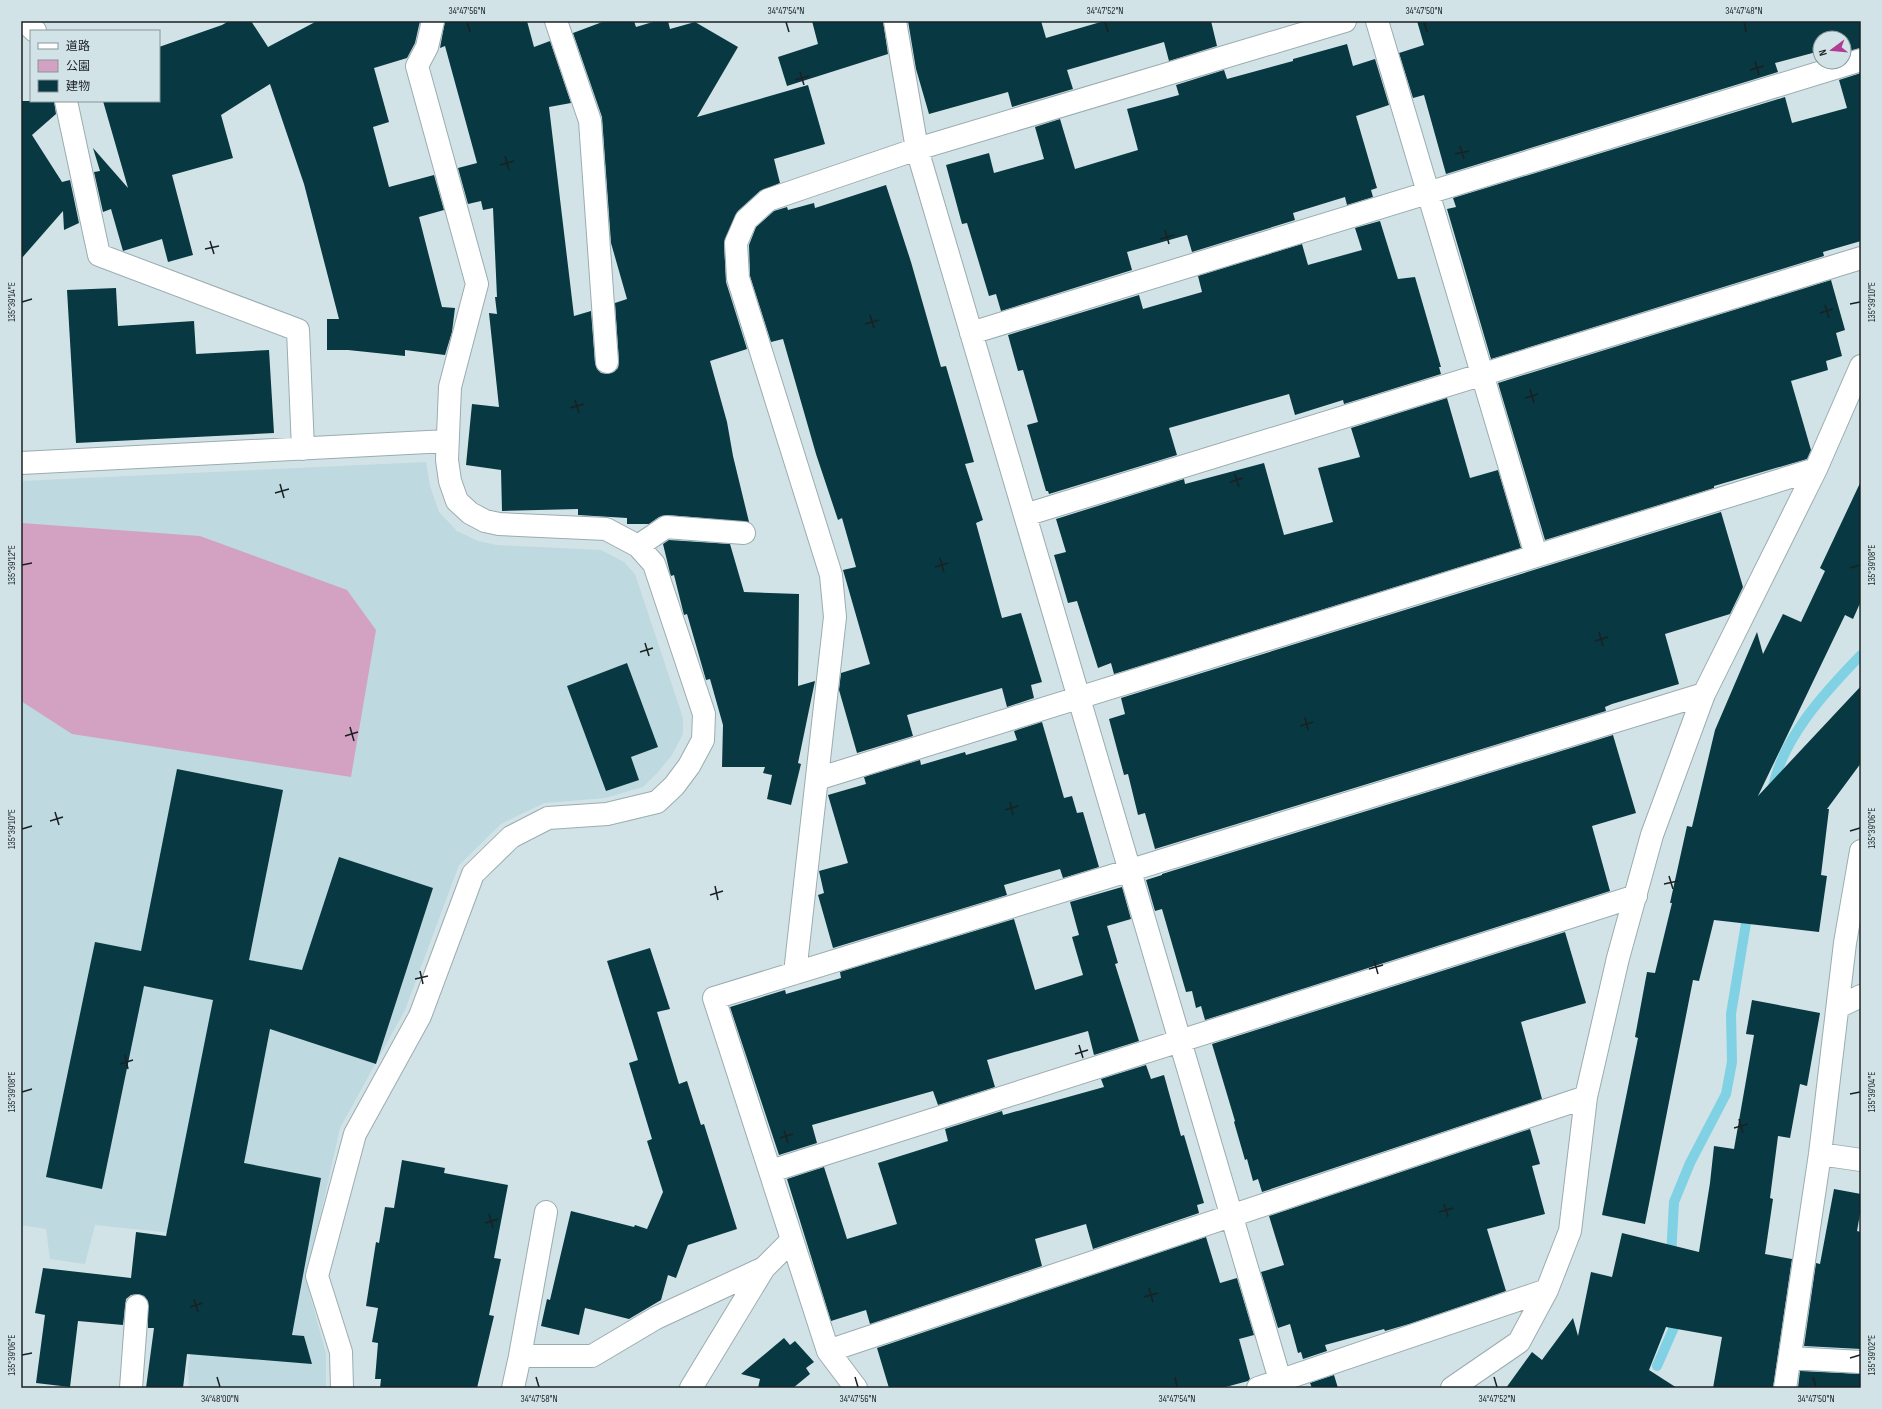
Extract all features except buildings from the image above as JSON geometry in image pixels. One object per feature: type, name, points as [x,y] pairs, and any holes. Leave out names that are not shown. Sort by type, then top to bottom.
[{"type":"street","points":[[24,21],[34,30]]},
{"type":"street","points":[[342,1388],[341,1352],[317,1276],[354,1134],[420,1016],[472,874],[511,837],[548,818],[607,814],[657,802],[674,786],[689,766],[703,740],[704,714],[654,564],[638,546],[606,529],[499,524],[484,521],[470,514],[457,501],[450,481],[447,460],[450,387],[477,284],[417,66],[427,47],[433,21]]},
{"type":"street","points":[[556,21],[590,121],[607,362]]},
{"type":"street","points":[[895,21],[917,149],[1280,1380]]},
{"type":"street","points":[[795,973],[834,617],[831,575],[738,278],[736,243],[746,220],[768,200],[917,149],[1345,21]]},
{"type":"street","points":[[1377,21],[1536,554]]},
{"type":"street","points":[[971,333],[1861,60]]},
{"type":"street","points":[[66,102],[99,255],[298,330],[303,448]]},
{"type":"street","points":[[1024,515],[1861,258]]},
{"type":"street","points":[[1452,1388],[1519,1342],[1547,1290],[1570,1231],[1586,1097],[1618,958],[1652,835],[1704,694],[1816,469],[1861,366]]},
{"type":"street","points":[[21,463],[447,441]]},
{"type":"street","points":[[816,779],[1536,554],[1816,469]]},
{"type":"street","points":[[638,546],[666,527],[744,533]]},
{"type":"street","points":[[856,1388],[828,1351],[714,998],[1704,694]]},
{"type":"street","points":[[1785,1388],[1820,1154],[1845,943],[1861,851]]},
{"type":"street","points":[[771,1171],[1636,896]]},
{"type":"street","points":[[1838,1007],[1861,996]]},
{"type":"street","points":[[828,1351],[1586,1097]]},
{"type":"street","points":[[1820,1154],[1861,1160]]},
{"type":"street","points":[[513,1388],[546,1212]]},
{"type":"street","points":[[691,1388],[764,1268],[792,1241]]},
{"type":"street","points":[[520,1356],[592,1356],[656,1318],[764,1268]]},
{"type":"street","points":[[1258,1388],[1547,1290]]},
{"type":"street","points":[[131,1388],[137,1306]]},
{"type":"street","points":[[1790,1358],[1861,1362]]},
{"type":"shaded area","points":[[426,462],[430,486],[439,512],[457,531],[478,541],[497,545],[601,550],[624,562],[635,574],[683,718],[683,734],[672,755],[643,787],[605,798],[544,803],[501,824],[459,865],[405,1010],[340,1128],[306,1280],[326,1354],[326,1388],[189,1388],[188,1367],[212,1237],[95,1225],[85,1264],[50,1259],[46,1229],[21,1225],[21,481]]},
{"type":"green space","points":[[21,523],[200,536],[347,590],[376,630],[351,777],[72,734],[21,701]]},
{"type":"waterway","points":[[1772,792],[1777,772],[1785,753],[1806,718],[1819,701],[1861,655]]},
{"type":"waterway","points":[[1671,1257],[1674,1202],[1690,1163],[1726,1094],[1732,1062],[1731,1014],[1748,911]]},
{"type":"waterway","points":[[1657,1366],[1679,1316]]}]
